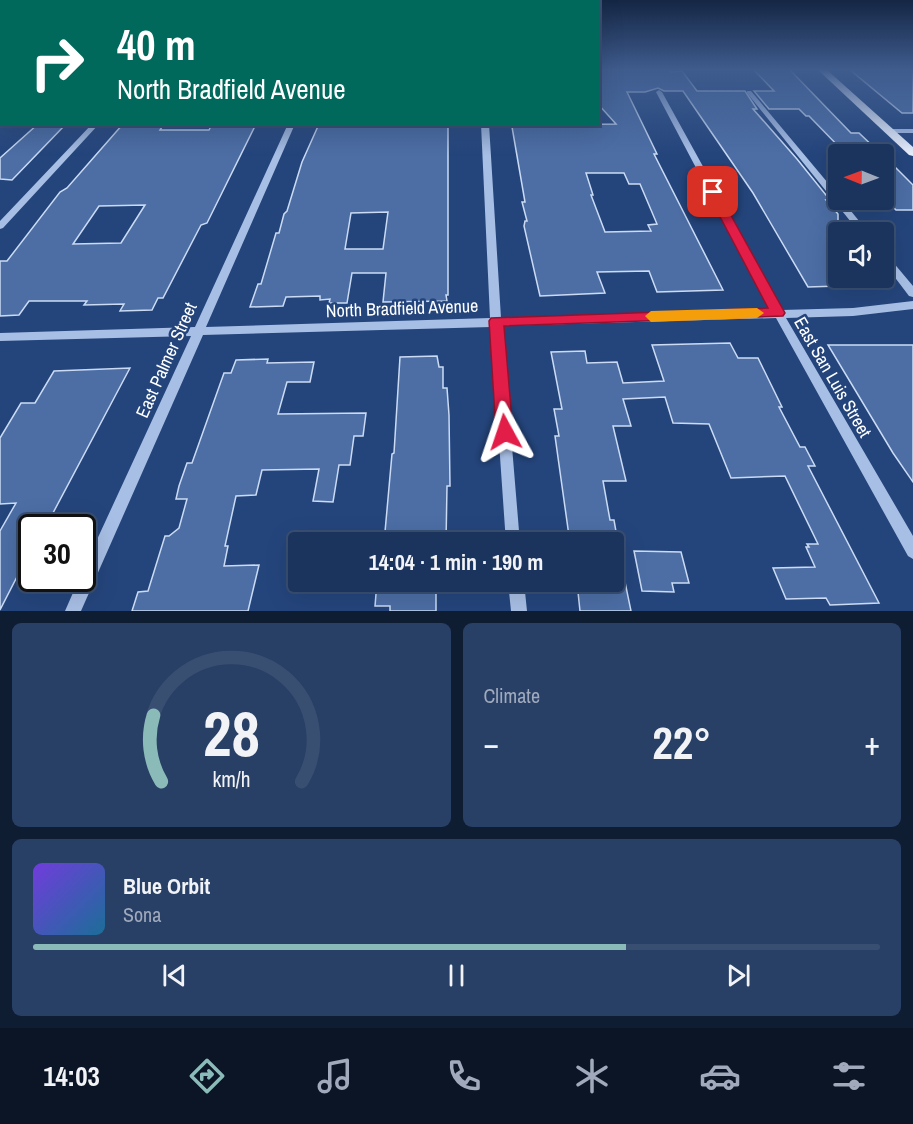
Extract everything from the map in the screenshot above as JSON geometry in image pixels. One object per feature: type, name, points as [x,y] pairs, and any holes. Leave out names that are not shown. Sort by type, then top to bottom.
[{"type":"main road","points":[[852,98],[913,153]]},
{"type":"street","name":"East San Luis Street","points":[[662,98],[778,313],[913,551]]},
{"type":"street","points":[[754,98],[856,222]]},
{"type":"street","points":[[0,225],[94,126]]},
{"type":"street","name":"East Palmer Street","points":[[73,611],[291,126]]},
{"type":"street","points":[[486,126],[496,321],[512,532]]},
{"type":"street","points":[[889,131],[913,131]]},
{"type":"street","points":[[894,269],[913,293]]},
{"type":"street","name":"North Bradfield Avenue","points":[[0,338],[496,321],[853,312],[913,305]]},
{"type":"street","points":[[517,592],[519,611]]},
{"type":"building","points":[[600,98],[630,98],[657,154],[654,154],[723,290],[657,292],[649,271],[597,272],[605,293],[540,296],[524,226],[527,221],[522,202],[525,202],[512,127],[600,126],[600,124],[616,124],[600,106]],"holes":[[[586,173],[624,173],[629,184],[640,184],[657,224],[648,225],[651,231],[605,232],[591,195],[593,195]]]},
{"type":"building","points":[[687,98],[749,98],[757,109],[753,109],[828,198],[826,200],[828,210],[835,210],[838,214],[838,222],[828,222],[828,286],[808,287],[753,193]]},
{"type":"building","points":[[759,98],[817,98],[851,133],[859,133],[871,144],[836,144],[799,109],[769,109]]},
{"type":"building","points":[[883,98],[913,98],[913,113],[902,113]]},
{"type":"building","points":[[36,126],[64,126],[12,180],[0,179],[0,158]]},
{"type":"building","points":[[121,126],[163,126],[160,130],[209,130],[211,126],[255,126],[207,223],[201,225],[163,298],[158,298],[152,310],[120,311],[124,304],[84,305],[87,301],[29,301],[19,315],[0,316],[0,261],[7,261],[60,192],[67,188]],"holes":[[[145,205],[121,243],[73,244],[99,206]]]},
{"type":"building","points":[[318,126],[448,126],[447,301],[383,302],[386,273],[352,273],[347,303],[329,303],[330,299],[320,300],[320,296],[286,297],[283,306],[250,307],[258,284],[261,284],[276,233],[279,233],[302,162]],"holes":[[[388,212],[383,249],[345,249],[351,213]]]},
{"type":"building","points":[[894,166],[913,185],[913,210],[894,208]]},
{"type":"building","points":[[730,343],[738,358],[758,358],[782,407],[779,407],[800,447],[805,447],[815,466],[808,466],[879,603],[830,605],[826,598],[786,599],[773,568],[815,567],[806,547],[809,547],[807,544],[818,544],[785,476],[731,478],[709,424],[673,423],[665,397],[623,399],[631,426],[613,426],[626,481],[603,481],[610,520],[614,520],[616,532],[568,532],[555,436],[559,436],[554,409],[562,409],[551,352],[585,351],[587,363],[617,362],[623,383],[664,381],[652,345]]},
{"type":"building","points":[[828,345],[913,345],[913,482],[893,453]]},
{"type":"building","points":[[437,356],[439,367],[443,367],[443,388],[447,388],[449,415],[450,486],[447,486],[446,532],[385,532],[392,454],[394,453],[400,357]]},
{"type":"building","points":[[268,359],[267,363],[314,362],[310,382],[287,382],[278,414],[366,413],[363,436],[354,436],[350,465],[339,465],[333,502],[313,501],[319,469],[262,470],[256,495],[236,496],[225,546],[228,546],[224,566],[259,565],[248,611],[132,611],[138,592],[148,591],[165,536],[169,536],[179,528],[187,499],[176,499],[179,486],[187,463],[192,463],[224,373],[231,373],[236,360]]},
{"type":"building","points":[[130,368],[52,514],[18,514],[18,575],[0,610],[0,531],[16,503],[0,504],[0,438],[21,403],[35,403],[54,371]]},
{"type":"building","points":[[634,551],[681,552],[689,583],[672,583],[674,592],[642,591]]},
{"type":"building","points":[[625,582],[631,611],[580,611],[578,592],[624,592]]},
{"type":"building","points":[[376,592],[436,592],[436,611],[390,611],[390,606],[375,606]]},
{"type":"slow traffic","points":[[651,316],[757,313]]},
{"type":"route","points":[[505,432],[496,321],[778,313],[713,192]]}]
